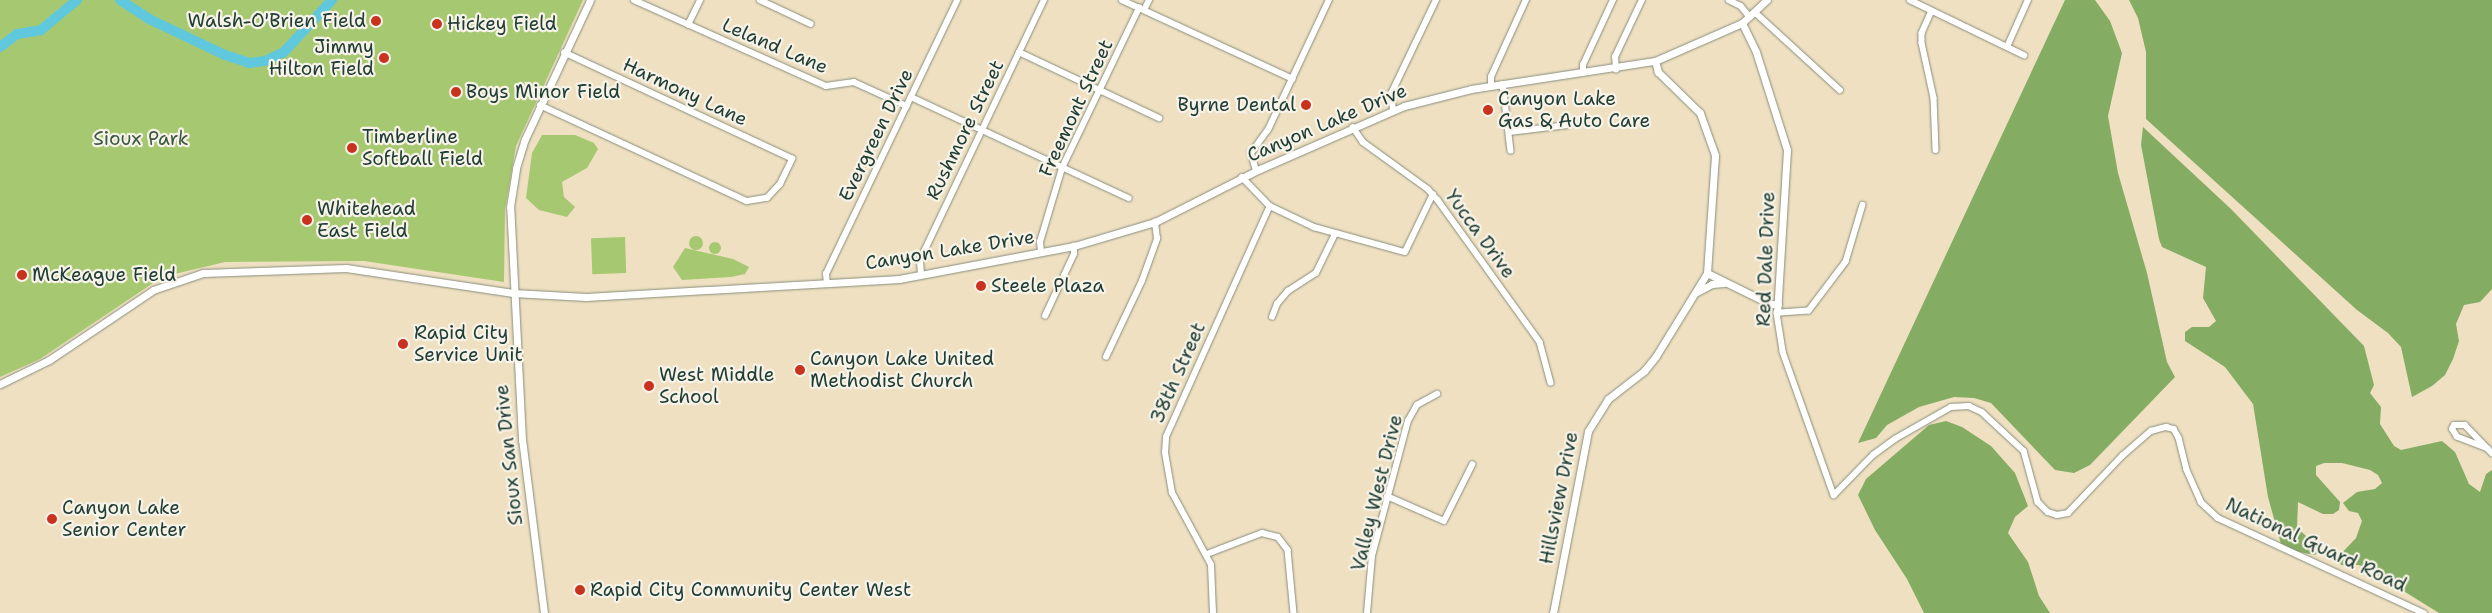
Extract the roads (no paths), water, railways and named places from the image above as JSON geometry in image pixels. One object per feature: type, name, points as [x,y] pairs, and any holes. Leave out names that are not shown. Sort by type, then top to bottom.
[{"type":"street","name":"Sioux San Drive","points":[[544,613],[523,458],[513,293],[510,215],[512,187],[522,147],[590,0]]},
{"type":"street","name":"Leland Lane","points":[[634,0],[826,86],[854,82],[907,106]]},
{"type":"street","points":[[688,25],[700,0]]},
{"type":"street","points":[[760,0],[810,24]]},
{"type":"street","name":"Evergreen Drive","points":[[827,284],[826,274],[957,0]]},
{"type":"street","name":"Rushmore Street","points":[[921,275],[920,260],[1044,0]]},
{"type":"street","points":[[1122,0],[1293,80]]},
{"type":"street","name":"Freemont Street","points":[[1041,252],[1040,242],[1062,168],[1100,90],[1148,0]]},
{"type":"street","points":[[1256,171],[1251,153],[1268,130],[1329,0]]},
{"type":"street","points":[[1393,110],[1391,94],[1436,0]]},
{"type":"street","points":[[1491,86],[1491,77],[1526,0]]},
{"type":"street","points":[[1583,73],[1583,66],[1613,0]]},
{"type":"street","points":[[1616,70],[1615,57],[1642,0]]},
{"type":"street","points":[[1729,0],[1753,15],[1840,90]]},
{"type":"street","name":"Canyon Lake Drive","points":[[0,384],[49,360],[146,294],[196,274],[346,268],[513,293],[586,297],[827,284],[921,275],[1074,246],[1155,222],[1242,177],[1393,110],[1444,94],[1503,84],[1616,70],[1655,61],[1742,23],[1753,15],[1767,0]]},
{"type":"street","points":[[1910,0],[2024,55]]},
{"type":"street","points":[[2007,47],[2028,0]]},
{"type":"street","points":[[1932,11],[1922,33],[1922,43],[1934,98],[1936,150]]},
{"type":"street","name":"Red Dale Drive","points":[[1742,23],[1756,52],[1787,150],[1777,313],[1784,352],[1834,494]]},
{"type":"street","points":[[1019,52],[1159,118]]},
{"type":"street","name":"Harmony Lane","points":[[540,105],[747,201],[767,198],[775,191],[792,159],[565,53]]},
{"type":"street","name":"Hillsview Drive","points":[[1553,613],[1588,431],[1608,399],[1644,371],[1656,356],[1707,273],[1715,155],[1700,113],[1658,72],[1655,61]]},
{"type":"street","points":[[1503,84],[1511,151]]},
{"type":"street","points":[[911,97],[1128,198]]},
{"type":"street","points":[[1509,132],[1568,125]]},
{"type":"street","name":"Yucca Drive","points":[[1353,127],[1363,142],[1433,194],[1540,342],[1551,383]]},
{"type":"street","points":[[1242,177],[1270,206],[1335,234],[1405,252],[1433,194]]},
{"type":"street","points":[[1777,313],[1809,311],[1846,262],[1863,205]]},
{"type":"street","name":"38th Street","points":[[1213,613],[1212,577],[1207,554],[1172,492],[1165,453],[1166,437],[1270,206]]},
{"type":"street","points":[[1106,357],[1142,281],[1157,239],[1155,222]]},
{"type":"street","points":[[1272,317],[1277,304],[1288,290],[1316,273],[1335,234]]},
{"type":"street","points":[[1045,316],[1074,254],[1074,246]]},
{"type":"street","points":[[1707,273],[1724,283],[1778,304]]},
{"type":"street","points":[[1690,301],[1704,287],[1724,283]]},
{"type":"street","name":"Valley West Drive","points":[[1367,613],[1372,556],[1411,413],[1423,400],[1436,394]]},
{"type":"street","name":"National Guard Road","points":[[1834,494],[1873,455],[1894,439],[1950,408],[1969,406],[1982,412],[2024,451],[2038,502],[2048,512],[2057,515],[2068,513],[2122,456],[2151,431],[2166,426],[2174,429],[2179,438],[2187,470],[2201,502],[2218,518],[2424,613]]},
{"type":"street","points":[[2454,425],[2465,425],[2490,451],[2457,437],[2452,429],[2454,425]]},
{"type":"street","points":[[1387,496],[1444,521],[1472,465]]},
{"type":"street","points":[[1207,554],[1262,533],[1278,538],[1288,550],[1294,613]]},
{"type":"waterway","points":[[0,47],[17,34],[41,30],[77,0]]},
{"type":"waterway","points":[[120,0],[149,19],[225,55],[250,63],[265,61],[284,52],[332,0]]},
{"type":"waterway","points":[[125,3],[128,0]]},
{"type":"place","name":"Walsh-O'Brien Field","points":[[376,21]]},
{"type":"place","name":"Hickey Field","points":[[437,24]]},
{"type":"place","name":"Jimmy Hilton Field","points":[[384,58]]},
{"type":"place","name":"Boys Minor Field","points":[[456,92]]},
{"type":"place","name":"Byrne Dental","points":[[1306,105]]},
{"type":"place","name":"Canyon Lake Gas & Auto Care","points":[[1488,110]]},
{"type":"place","name":"Timberline Softball Field","points":[[352,148]]},
{"type":"place","name":"Whitehead East Field","points":[[307,220]]},
{"type":"place","name":"McKeague Field","points":[[22,275]]},
{"type":"place","name":"Steele Plaza","points":[[981,286]]},
{"type":"place","name":"Rapid City Service Unit","points":[[403,344]]},
{"type":"place","name":"Canyon Lake United Methodist Church","points":[[800,370]]},
{"type":"place","name":"West Middle School","points":[[649,386]]},
{"type":"place","name":"Canyon Lake Senior Center","points":[[52,519]]},
{"type":"place","name":"Rapid City Community Center West","points":[[580,590]]},
{"type":"park label","name":"Sioux Park","points":[[141,139]]}]
